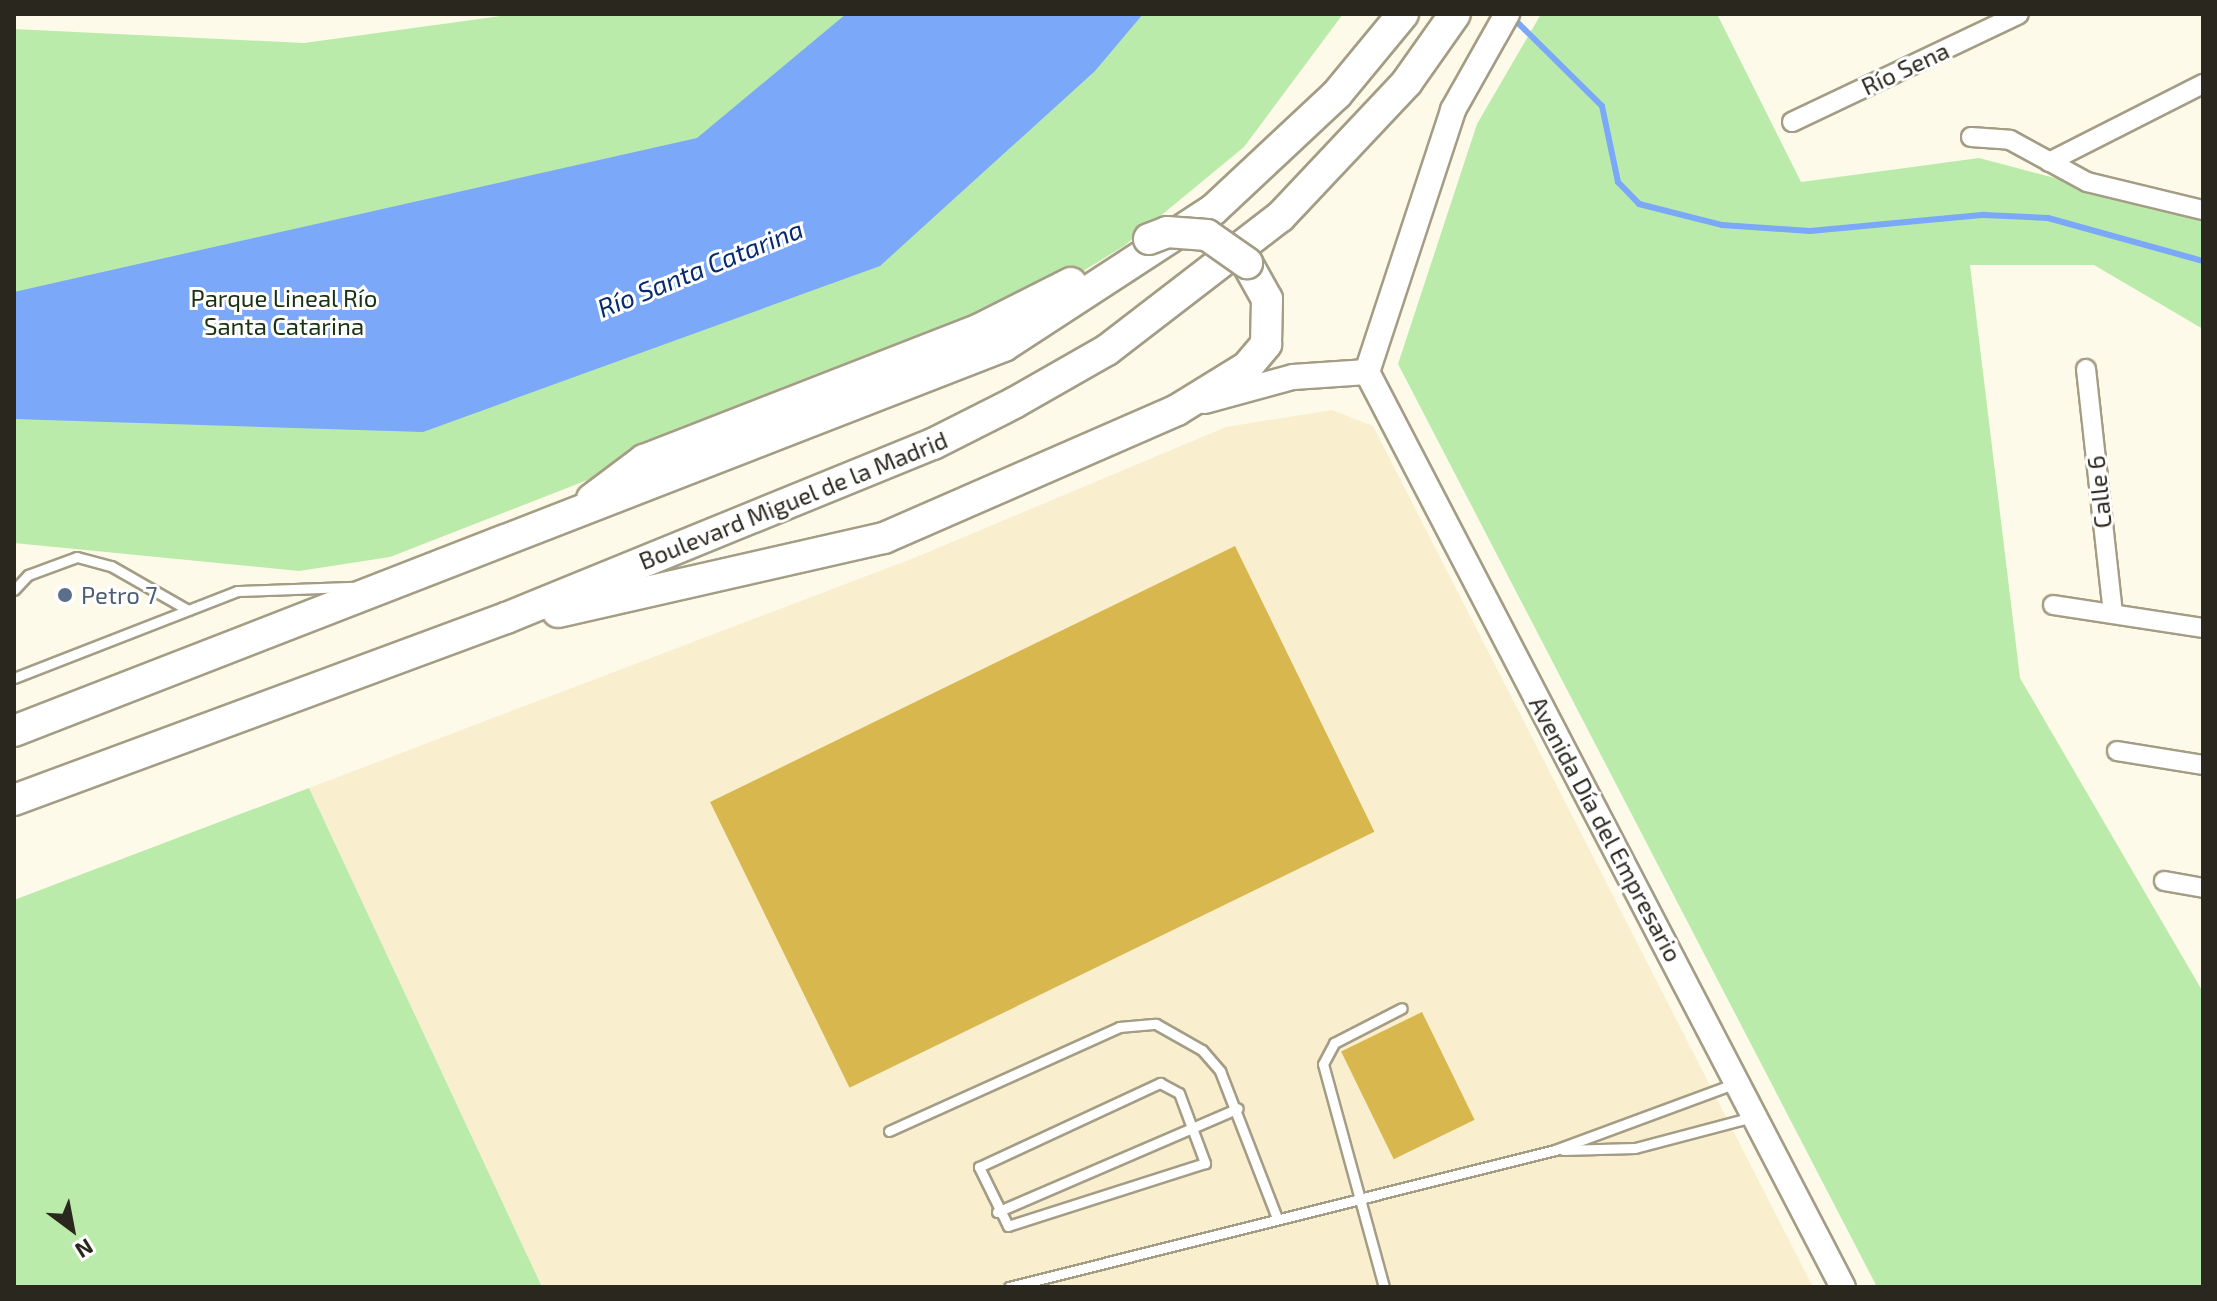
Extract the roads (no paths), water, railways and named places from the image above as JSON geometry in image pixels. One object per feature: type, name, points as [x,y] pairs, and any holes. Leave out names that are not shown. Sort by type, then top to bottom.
[{"type":"highway","points":[[14,731],[583,510],[916,385],[1077,303],[1213,210],[1274,158],[1403,14]]},
{"type":"highway","name":"Boulevard Miguel de la Madrid","points":[[14,800],[506,618],[933,444],[1107,350],[1280,217],[1372,122],[1455,14]]},
{"type":"highway","points":[[506,618],[884,538],[1177,410],[1247,367],[1267,341],[1266,297],[1236,252],[1190,232],[1149,239],[980,329],[644,460],[583,510]]},
{"type":"street","points":[[1177,410],[1293,377],[1367,372],[1453,110],[1507,14]]},
{"type":"street","name":"Río Sena","points":[[1792,122],[2019,14]]},
{"type":"street","points":[[2049,162],[2203,84]]},
{"type":"street","points":[[1971,137],[2010,140],[2066,173],[2203,210]]},
{"type":"street","name":"Calle 6","points":[[2086,369],[2113,614]]},
{"type":"street","name":"Avenida Día del Empresario","points":[[1367,372],[1843,1287]]},
{"type":"street","points":[[2053,605],[2203,628]]},
{"type":"street","points":[[2117,751],[2203,765]]},
{"type":"street","points":[[2164,881],[2203,888]]},
{"type":"lane","points":[[14,590],[28,575],[77,557],[111,566],[188,610]]},
{"type":"lane","points":[[14,678],[237,591],[387,586]]},
{"type":"lane","points":[[1384,1287],[1364,1197],[1325,1052],[1402,1008]]},
{"type":"lane","points":[[889,1131],[1119,1027],[1156,1024],[1202,1050],[1238,1108],[1277,1218]]},
{"type":"lane","points":[[1009,1287],[1555,1150],[1737,1082]]},
{"type":"lane","points":[[1170,1084],[1207,1156],[1198,1167],[1014,1226],[997,1212],[979,1175],[984,1163],[1144,1089],[1170,1084]]},
{"type":"lane","points":[[997,1212],[1238,1108]]},
{"type":"lane","points":[[1555,1150],[1635,1148],[1756,1116]]},
{"type":"water","name":"Río Santa Catarina","points":[[846,14],[1143,14],[1095,71],[880,266],[423,432],[14,419],[14,292],[697,138]]},
{"type":"waterway","points":[[1513,18],[1602,106],[1618,182],[1639,204],[1722,225],[1810,231],[1984,215],[2048,218],[2203,261]]},
{"type":"place","name":"Petro 7","points":[[65,595]]},
{"type":"park label","name":"Parque Lineal Río Santa Catarina","points":[[284,312]]}]
